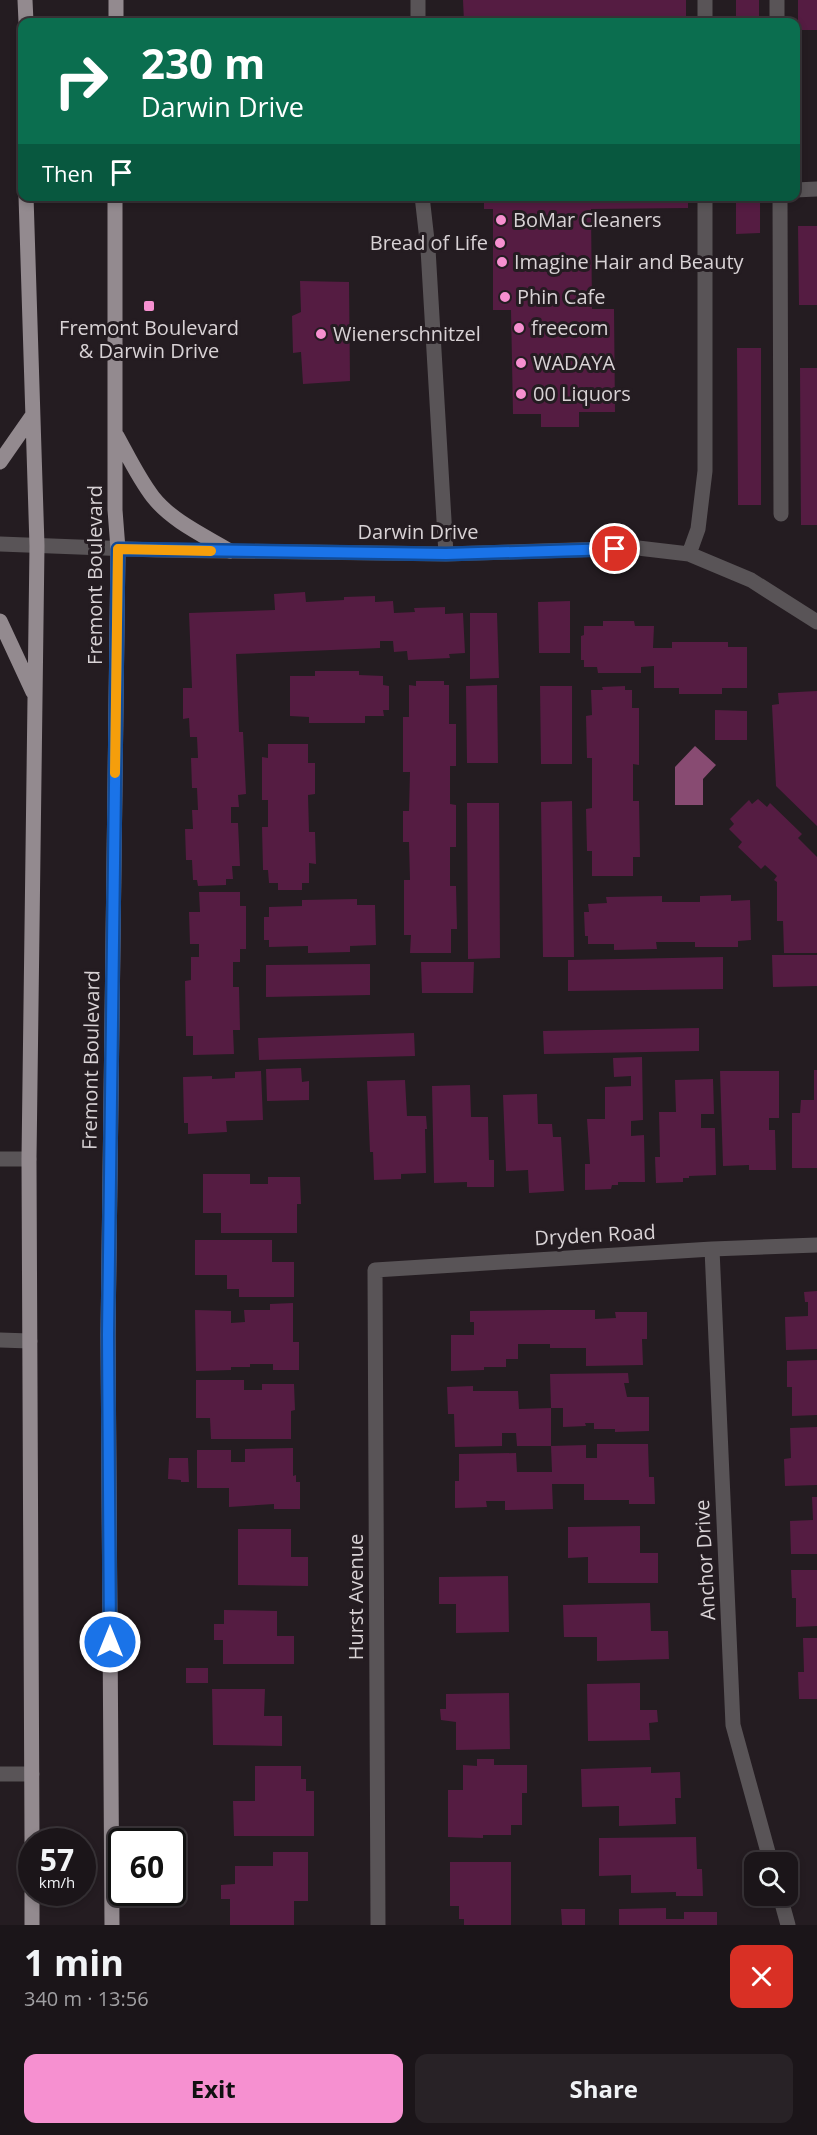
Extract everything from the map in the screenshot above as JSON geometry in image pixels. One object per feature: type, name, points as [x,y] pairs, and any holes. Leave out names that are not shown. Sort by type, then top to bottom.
[{"type":"main road","points":[[26,0],[26,18]]},
{"type":"main road","points":[[116,0],[116,18]]},
{"type":"main road","points":[[26,201],[37,546],[29,1159],[32,1828]]},
{"type":"main road","name":"Fremont Boulevard","points":[[112,1925],[108,1335],[118,549],[115,510],[117,436],[115,201]]},
{"type":"main road","points":[[0,462],[32,416]]},
{"type":"main road","points":[[117,436],[152,496],[178,520],[230,551]]},
{"type":"main road","points":[[0,621],[35,696]]},
{"type":"main road","points":[[32,1906],[32,1925]]},
{"type":"street","points":[[418,0],[418,18]]},
{"type":"street","points":[[705,0],[705,18]]},
{"type":"street","points":[[777,0],[777,18]]},
{"type":"street","points":[[800,190],[817,189]]},
{"type":"street","points":[[423,201],[428,249],[446,554]]},
{"type":"street","points":[[689,554],[698,529],[705,471],[705,201]]},
{"type":"street","points":[[780,201],[781,514]]},
{"type":"street","name":"Darwin Drive","points":[[0,544],[118,549],[446,554],[638,548],[689,554],[751,580],[817,622]]},
{"type":"street","points":[[0,1159],[29,1159]]},
{"type":"street","name":"Dryden Road","points":[[375,1270],[817,1245]]},
{"type":"street","name":"Anchor Drive","points":[[712,1250],[733,1725],[768,1852]]},
{"type":"street","name":"Hurst Avenue","points":[[375,1270],[378,1925]]},
{"type":"street","points":[[0,1341],[30,1341]]},
{"type":"street","points":[[0,1774],[32,1774]]},
{"type":"street","points":[[783,1906],[788,1925]]},
{"type":"shaded area","points":[[695,746],[716,765],[703,779],[703,805],[675,805],[675,767]]},
{"type":"building","points":[[463,0],[686,0],[686,18],[464,18]]},
{"type":"building","points":[[736,0],[759,0],[759,18],[736,18]]},
{"type":"building","points":[[798,0],[817,0],[817,30],[800,30],[800,18],[798,18]]},
{"type":"building","points":[[484,201],[688,201],[688,208],[591,209],[592,309],[614,309],[615,412],[579,412],[579,427],[541,427],[541,414],[513,414],[511,310],[493,310],[493,209],[484,209]]},
{"type":"building","points":[[736,201],[760,201],[760,233],[736,234]]},
{"type":"building","points":[[798,226],[817,226],[817,305],[799,305]]},
{"type":"building","name":"Wienerschnitzel","points":[[300,281],[349,282],[350,381],[303,384],[301,352],[293,353],[292,316],[301,312]]},
{"type":"building","points":[[737,348],[761,348],[761,505],[738,505]]},
{"type":"building","points":[[800,368],[817,368],[817,525],[801,525]]},
{"type":"building","points":[[305,592],[306,602],[375,596],[375,602],[393,601],[394,613],[415,612],[414,608],[445,607],[445,614],[463,613],[465,653],[449,654],[450,658],[408,660],[407,651],[394,652],[393,641],[380,641],[380,648],[236,654],[239,732],[243,732],[246,794],[238,795],[239,807],[231,807],[231,823],[238,823],[240,866],[232,866],[233,879],[226,879],[226,885],[198,886],[197,880],[193,880],[192,860],[186,860],[185,829],[193,829],[192,810],[198,810],[197,788],[192,788],[191,758],[198,758],[197,737],[190,737],[189,718],[183,719],[183,688],[192,688],[189,613],[275,610],[274,594]]},
{"type":"building","points":[[570,601],[570,653],[539,653],[538,602]]},
{"type":"building","points":[[470,613],[497,613],[499,678],[470,679]]},
{"type":"building","points":[[603,621],[634,621],[635,626],[654,626],[653,648],[672,648],[672,642],[728,642],[728,647],[747,647],[747,688],[722,688],[722,694],[679,694],[679,688],[654,688],[654,666],[641,667],[641,673],[598,673],[597,667],[584,667],[584,660],[581,660],[581,636],[584,635],[584,626],[603,626]]},
{"type":"building","points":[[315,671],[359,671],[359,675],[383,676],[383,685],[389,686],[389,710],[383,710],[384,716],[365,716],[365,723],[309,723],[309,717],[290,716],[290,676],[315,676]]},
{"type":"building","points":[[416,681],[444,681],[444,685],[449,685],[449,724],[456,724],[456,766],[450,766],[450,804],[456,805],[456,847],[450,847],[450,886],[456,886],[457,929],[451,929],[451,953],[410,953],[411,935],[404,935],[404,880],[410,880],[409,842],[403,842],[403,811],[409,811],[410,772],[403,772],[403,717],[409,717],[409,685],[416,686]]},
{"type":"building","points":[[497,685],[498,763],[467,763],[466,686]]},
{"type":"building","points":[[540,686],[572,686],[572,764],[541,764]]},
{"type":"building","points":[[625,686],[625,690],[632,690],[632,708],[639,708],[639,765],[633,764],[633,801],[639,801],[640,857],[633,857],[633,876],[592,876],[592,851],[587,851],[586,809],[592,808],[592,758],[587,758],[586,716],[592,715],[591,690]]},
{"type":"building","points":[[817,691],[817,826],[776,786],[772,705],[779,704],[778,693]]},
{"type":"building","points":[[715,710],[747,711],[747,740],[715,740]]},
{"type":"building","points":[[268,744],[308,744],[308,763],[315,763],[315,794],[308,795],[309,832],[315,832],[316,864],[309,863],[309,883],[302,883],[302,890],[278,890],[278,883],[269,883],[268,870],[263,870],[262,827],[268,827],[268,800],[262,800],[262,757],[268,758]]},
{"type":"building","points":[[758,799],[767,807],[770,803],[802,834],[798,838],[817,857],[817,953],[784,953],[783,921],[777,921],[777,882],[774,880],[777,876],[765,865],[761,869],[738,847],[742,842],[729,829],[734,824],[730,819],[749,800],[752,804]]},
{"type":"building","points":[[572,801],[574,957],[543,957],[541,802]]},
{"type":"building","points":[[467,803],[499,803],[500,958],[468,959]]},
{"type":"building","points":[[199,892],[240,892],[240,906],[246,906],[246,949],[240,949],[240,962],[233,962],[233,987],[239,987],[240,1030],[233,1030],[234,1054],[193,1055],[193,1036],[186,1036],[185,981],[191,980],[191,957],[199,957],[199,944],[190,944],[189,912],[200,912]]},
{"type":"building","points":[[731,895],[731,901],[750,900],[751,940],[738,941],[738,947],[695,947],[695,942],[656,942],[657,949],[614,950],[614,944],[588,944],[588,936],[585,936],[584,912],[589,912],[588,904],[607,903],[606,897],[662,896],[662,902],[700,902],[700,896]]},
{"type":"building","points":[[357,899],[357,905],[375,905],[376,945],[350,946],[350,952],[308,953],[308,946],[269,947],[269,940],[264,940],[264,917],[269,917],[269,907],[302,906],[302,900]]},
{"type":"building","points":[[772,955],[817,955],[817,986],[773,987]]},
{"type":"building","points":[[723,957],[723,989],[568,991],[568,960]]},
{"type":"building","points":[[421,962],[474,962],[473,993],[422,993]]},
{"type":"building","points":[[370,964],[370,995],[266,997],[266,965]]},
{"type":"building","points":[[699,1028],[699,1051],[544,1054],[543,1031]]},
{"type":"building","points":[[414,1033],[415,1056],[259,1060],[258,1038]]},
{"type":"building","points":[[642,1057],[643,1120],[631,1121],[631,1136],[644,1135],[645,1182],[618,1182],[618,1185],[612,1185],[611,1189],[585,1190],[585,1164],[590,1164],[587,1119],[605,1119],[605,1087],[631,1086],[631,1076],[614,1077],[613,1058]]},
{"type":"building","points":[[301,1068],[302,1082],[309,1081],[309,1100],[267,1101],[266,1069]]},
{"type":"building","points":[[814,1070],[817,1070],[817,1168],[792,1168],[792,1113],[800,1113],[801,1100],[814,1100]]},
{"type":"building","points":[[261,1071],[263,1120],[226,1121],[227,1132],[188,1134],[188,1123],[184,1123],[183,1077],[235,1078],[235,1072]]},
{"type":"building","points":[[720,1071],[779,1071],[779,1118],[769,1118],[769,1130],[775,1130],[776,1170],[749,1170],[749,1165],[723,1166]]},
{"type":"building","points":[[713,1079],[714,1114],[701,1114],[701,1128],[715,1128],[716,1175],[689,1176],[689,1178],[683,1178],[683,1182],[656,1183],[655,1157],[660,1157],[659,1112],[676,1112],[675,1080]]},
{"type":"building","points":[[405,1080],[407,1116],[426,1116],[426,1173],[401,1174],[401,1179],[374,1180],[373,1152],[370,1152],[367,1081]]},
{"type":"building","points":[[470,1085],[471,1117],[488,1117],[489,1160],[494,1160],[494,1187],[467,1187],[467,1182],[434,1183],[432,1086]]},
{"type":"building","points":[[537,1094],[538,1124],[552,1124],[553,1137],[561,1137],[564,1191],[529,1193],[528,1170],[506,1171],[503,1095]]},
{"type":"building","points":[[203,1174],[250,1174],[250,1184],[268,1184],[268,1177],[300,1177],[301,1204],[297,1204],[297,1233],[221,1233],[221,1213],[203,1213]]},
{"type":"building","points":[[195,1240],[272,1240],[272,1262],[294,1262],[294,1297],[239,1297],[239,1289],[227,1289],[227,1275],[195,1275]]},
{"type":"building","points":[[817,1291],[817,1349],[786,1350],[785,1317],[808,1316],[808,1302],[805,1302],[804,1292]]},
{"type":"building","points":[[293,1303],[293,1342],[299,1342],[299,1370],[273,1370],[273,1364],[250,1364],[250,1367],[231,1367],[231,1370],[196,1371],[195,1310],[231,1311],[231,1323],[245,1322],[244,1310],[270,1310],[270,1304]]},
{"type":"building","points":[[595,1310],[595,1319],[616,1318],[615,1312],[647,1312],[647,1339],[642,1339],[643,1365],[586,1366],[586,1348],[550,1348],[550,1344],[518,1344],[518,1359],[506,1359],[506,1367],[451,1371],[451,1335],[474,1335],[474,1322],[470,1322],[470,1311]]},
{"type":"building","points":[[817,1360],[817,1415],[792,1416],[792,1387],[787,1387],[787,1361]]},
{"type":"building","points":[[628,1373],[629,1383],[624,1383],[627,1397],[649,1397],[649,1431],[615,1432],[615,1429],[594,1429],[594,1423],[585,1423],[586,1426],[563,1427],[563,1408],[551,1408],[550,1374]]},
{"type":"building","points":[[196,1380],[244,1380],[244,1390],[262,1390],[262,1384],[294,1384],[295,1410],[291,1411],[291,1439],[211,1439],[210,1418],[196,1418]]},
{"type":"building","points":[[473,1386],[473,1391],[518,1391],[519,1409],[551,1408],[551,1446],[517,1446],[516,1433],[502,1433],[502,1446],[455,1447],[454,1414],[448,1414],[447,1387]]},
{"type":"building","points":[[817,1427],[817,1485],[785,1486],[784,1459],[791,1458],[790,1428]]},
{"type":"building","points":[[597,1444],[648,1444],[649,1477],[654,1477],[655,1504],[629,1504],[629,1500],[584,1500],[584,1484],[552,1484],[553,1509],[505,1510],[505,1501],[486,1501],[487,1507],[455,1508],[455,1481],[459,1481],[459,1454],[516,1453],[517,1472],[552,1472],[551,1446],[586,1445],[586,1458],[597,1458]]},
{"type":"building","points":[[293,1448],[293,1476],[296,1475],[296,1482],[300,1482],[300,1509],[274,1509],[274,1504],[229,1507],[229,1488],[197,1488],[197,1450],[231,1450],[231,1462],[245,1462],[245,1449]]},
{"type":"building","points":[[169,1458],[188,1458],[189,1482],[168,1479]]},
{"type":"building","points":[[812,1497],[817,1497],[817,1554],[791,1554],[790,1521],[813,1520]]},
{"type":"building","points":[[640,1526],[640,1553],[658,1553],[658,1583],[588,1583],[588,1557],[568,1558],[568,1527]]},
{"type":"building","points":[[238,1529],[291,1529],[291,1557],[308,1557],[308,1586],[238,1585]]},
{"type":"building","points":[[791,1570],[817,1570],[817,1626],[796,1627],[796,1598],[792,1598]]},
{"type":"building","points":[[508,1576],[509,1632],[456,1633],[456,1604],[439,1604],[439,1577]]},
{"type":"building","points":[[650,1603],[651,1631],[668,1631],[669,1659],[597,1661],[597,1637],[564,1637],[563,1605]]},
{"type":"building","points":[[224,1610],[277,1611],[277,1636],[294,1636],[294,1664],[223,1664],[223,1640],[214,1640],[214,1624],[224,1624]]},
{"type":"building","points":[[803,1638],[817,1638],[817,1699],[799,1699],[798,1672],[804,1672]]},
{"type":"building","points":[[186,1668],[208,1668],[208,1683],[186,1683]]},
{"type":"building","points":[[640,1683],[640,1710],[657,1710],[658,1722],[649,1723],[650,1740],[588,1741],[587,1684]]},
{"type":"building","points":[[212,1689],[265,1689],[264,1716],[282,1716],[282,1746],[213,1745]]},
{"type":"building","points":[[509,1693],[510,1749],[456,1750],[456,1722],[441,1720],[440,1709],[446,1709],[446,1694]]},
{"type":"building","points":[[477,1759],[494,1759],[494,1765],[527,1765],[527,1793],[522,1793],[522,1825],[511,1825],[511,1835],[483,1835],[483,1838],[448,1837],[448,1790],[463,1790],[463,1765],[477,1766]]},
{"type":"building","points":[[255,1766],[301,1766],[301,1779],[306,1779],[306,1791],[314,1791],[314,1836],[234,1836],[233,1801],[255,1801]]},
{"type":"building","points":[[651,1767],[651,1773],[680,1772],[681,1798],[675,1798],[676,1824],[619,1826],[619,1806],[582,1807],[581,1769]]},
{"type":"building","points":[[696,1837],[697,1869],[702,1869],[703,1896],[676,1896],[676,1892],[631,1893],[631,1875],[599,1876],[599,1838]]},
{"type":"building","points":[[273,1852],[308,1852],[308,1901],[294,1901],[294,1925],[230,1925],[230,1899],[221,1899],[221,1885],[235,1884],[235,1866],[273,1866]]},
{"type":"building","points":[[450,1862],[511,1862],[511,1925],[464,1925],[464,1919],[459,1919],[459,1906],[450,1906]]},
{"type":"building","points":[[666,1908],[666,1919],[684,1919],[684,1912],[717,1912],[717,1925],[619,1925],[619,1909]]},
{"type":"building","points":[[561,1909],[585,1909],[585,1925],[562,1925]]},
{"type":"slow traffic","points":[[115,773],[118,549],[211,551]]},
{"type":"place","name":"BoMar Cleaners","points":[[501,220]]},
{"type":"place","name":"Bread of Life","points":[[500,243]]},
{"type":"place","name":"Imagine Hair and Beauty","points":[[502,262]]},
{"type":"place","name":"Phin Cafe","points":[[505,297]]},
{"type":"place","name":"Fremont Boulevard & Darwin Drive","points":[[149,306]]},
{"type":"place","name":"freecom","points":[[519,328]]},
{"type":"place","name":"Wienerschnitzel","points":[[321,334]]},
{"type":"place","name":"WADAYA","points":[[521,363]]},
{"type":"place","name":"00 Liquors","points":[[521,394]]},
{"type":"route","points":[[110,1642],[108,1335],[118,549],[446,554],[615,549]]}]
